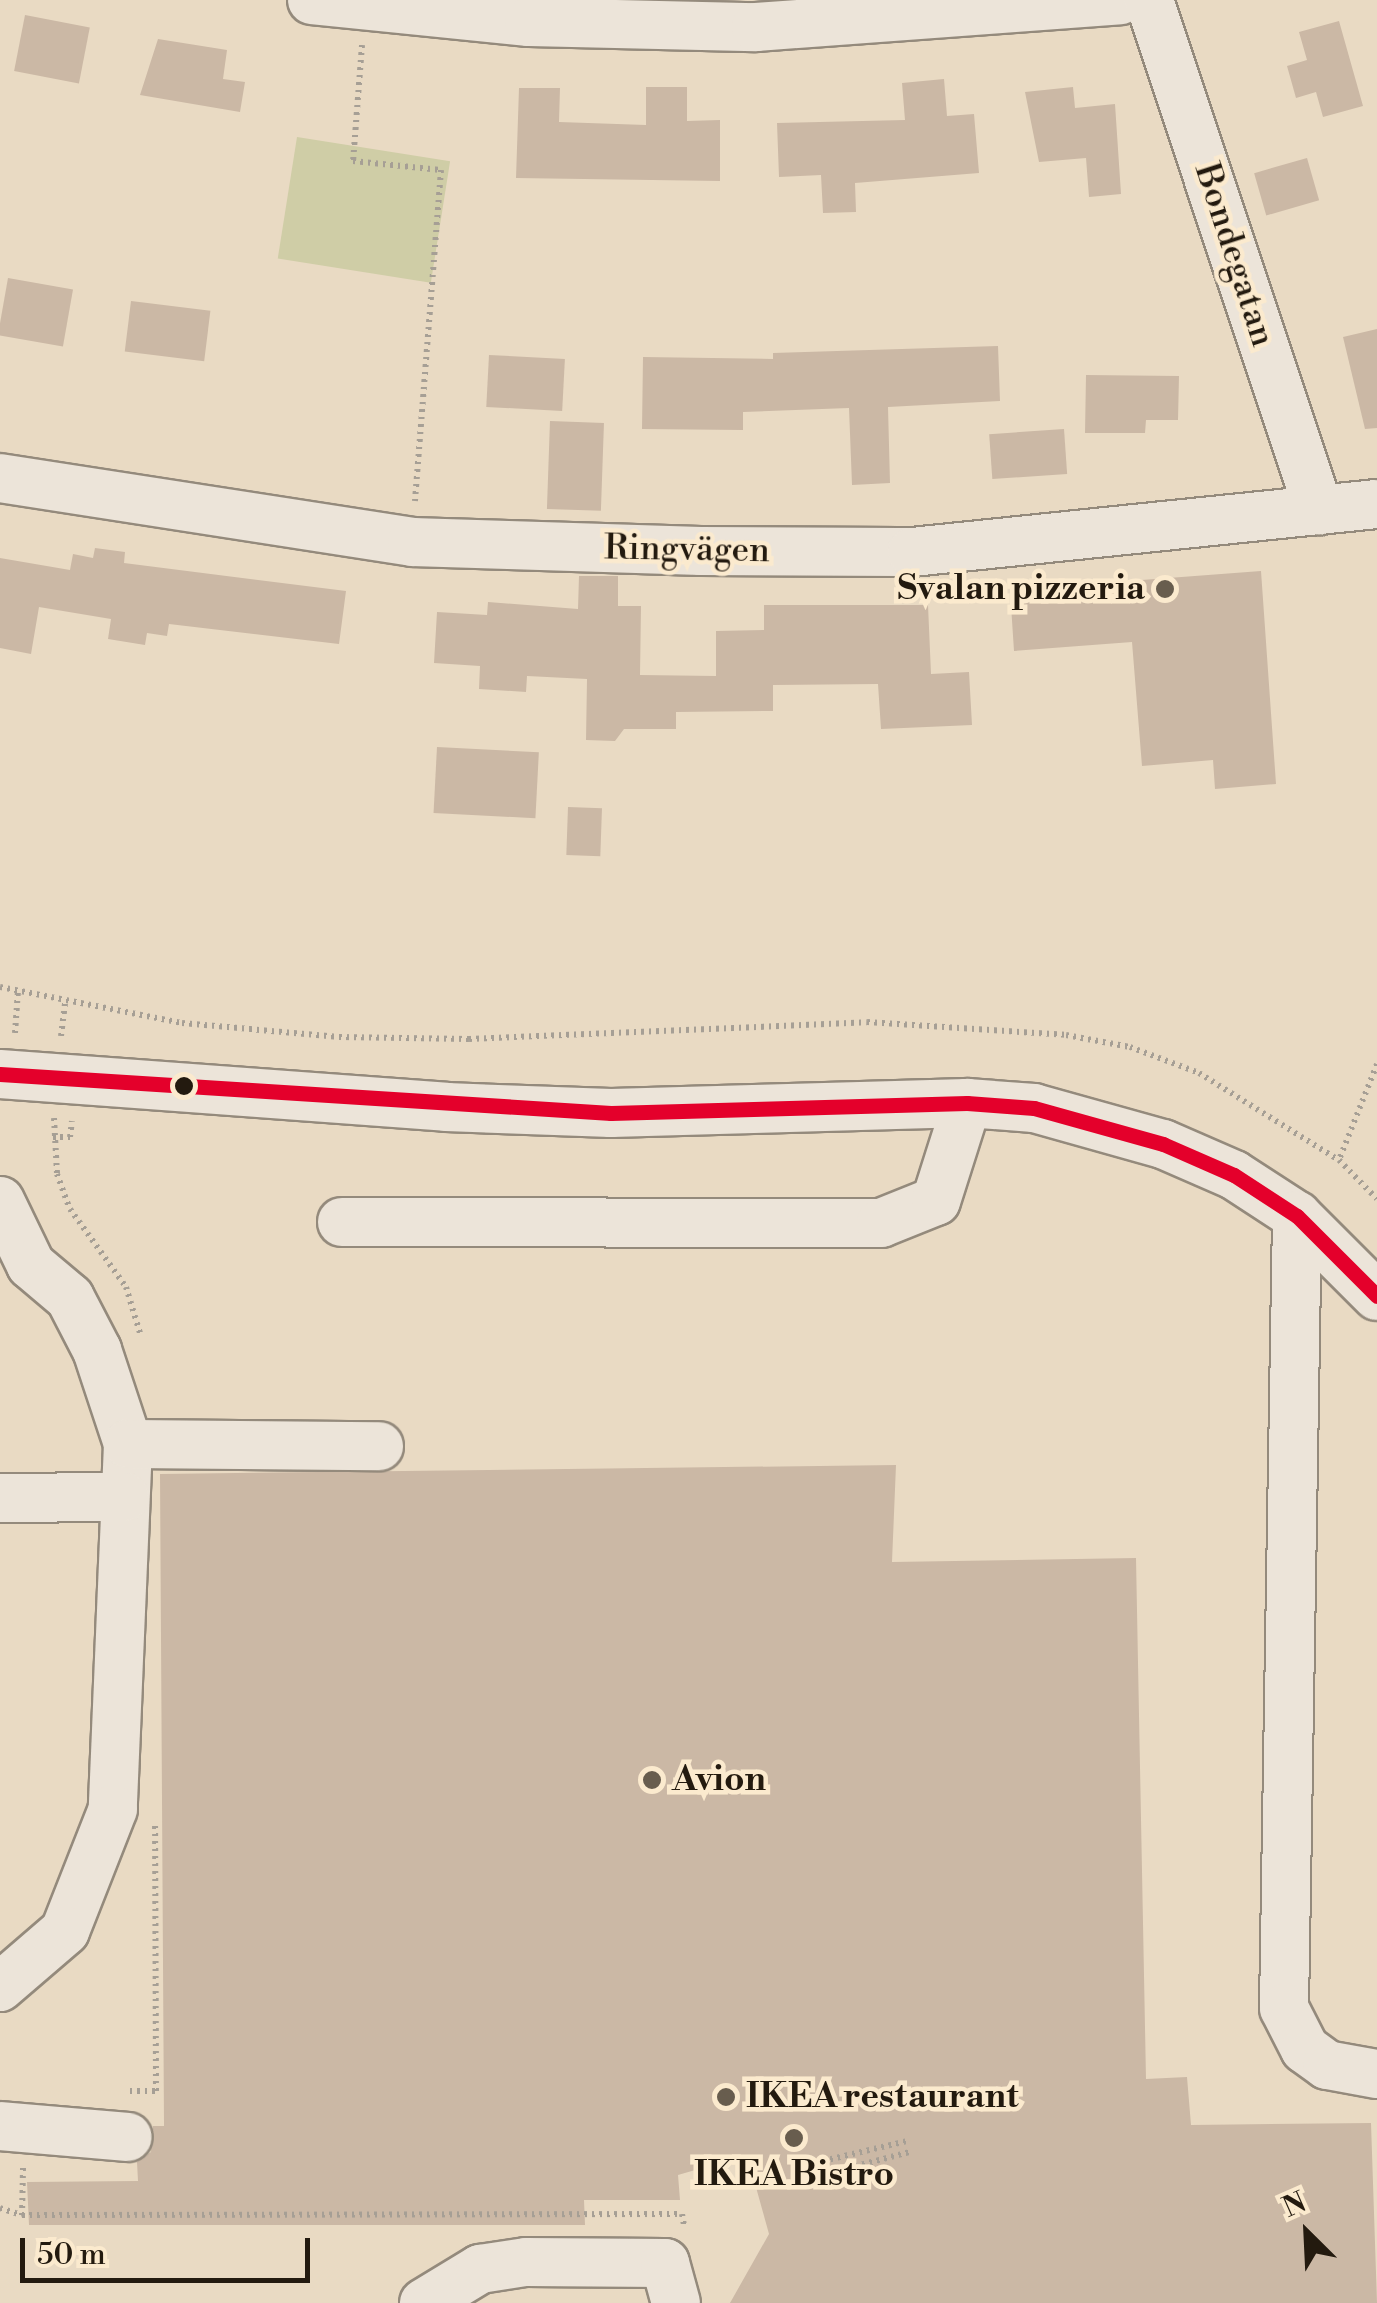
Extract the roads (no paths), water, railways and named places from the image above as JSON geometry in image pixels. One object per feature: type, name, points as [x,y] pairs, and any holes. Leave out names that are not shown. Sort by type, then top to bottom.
[{"type":"street","points":[[312,0],[530,22],[756,28],[1120,0]]},
{"type":"street","name":"Bondegatan","points":[[1149,0],[1319,510]]},
{"type":"street","name":"Ringvägen","points":[[0,478],[412,542],[912,552],[1377,504]]},
{"type":"street","points":[[0,1074],[611,1113],[967,1102],[1034,1108],[1163,1144],[1234,1175],[1297,1216],[1377,1296]]},
{"type":"street","points":[[342,1222],[881,1223],[936,1201],[967,1102]]},
{"type":"street","points":[[0,1201],[32,1265],[70,1298],[96,1350],[128,1444],[113,1809],[64,1931],[0,1987]]},
{"type":"street","points":[[1297,1216],[1284,2008],[1305,2049],[1327,2064],[1377,2074]]},
{"type":"street","points":[[128,1444],[379,1446]]},
{"type":"street","points":[[0,1498],[125,1497]]},
{"type":"street","points":[[12,2129],[128,2137]]},
{"type":"street","points":[[424,2303],[480,2269],[526,2262],[666,2263],[676,2303]]},
{"type":"place","name":"Svalan pizzeria","points":[[1165,589]]},
{"type":"place","name":"Avion","points":[[652,1780]]},
{"type":"place","name":"IKEA restaurant","points":[[726,2097]]},
{"type":"place","name":"IKEA Bistro","points":[[794,2138]]}]
